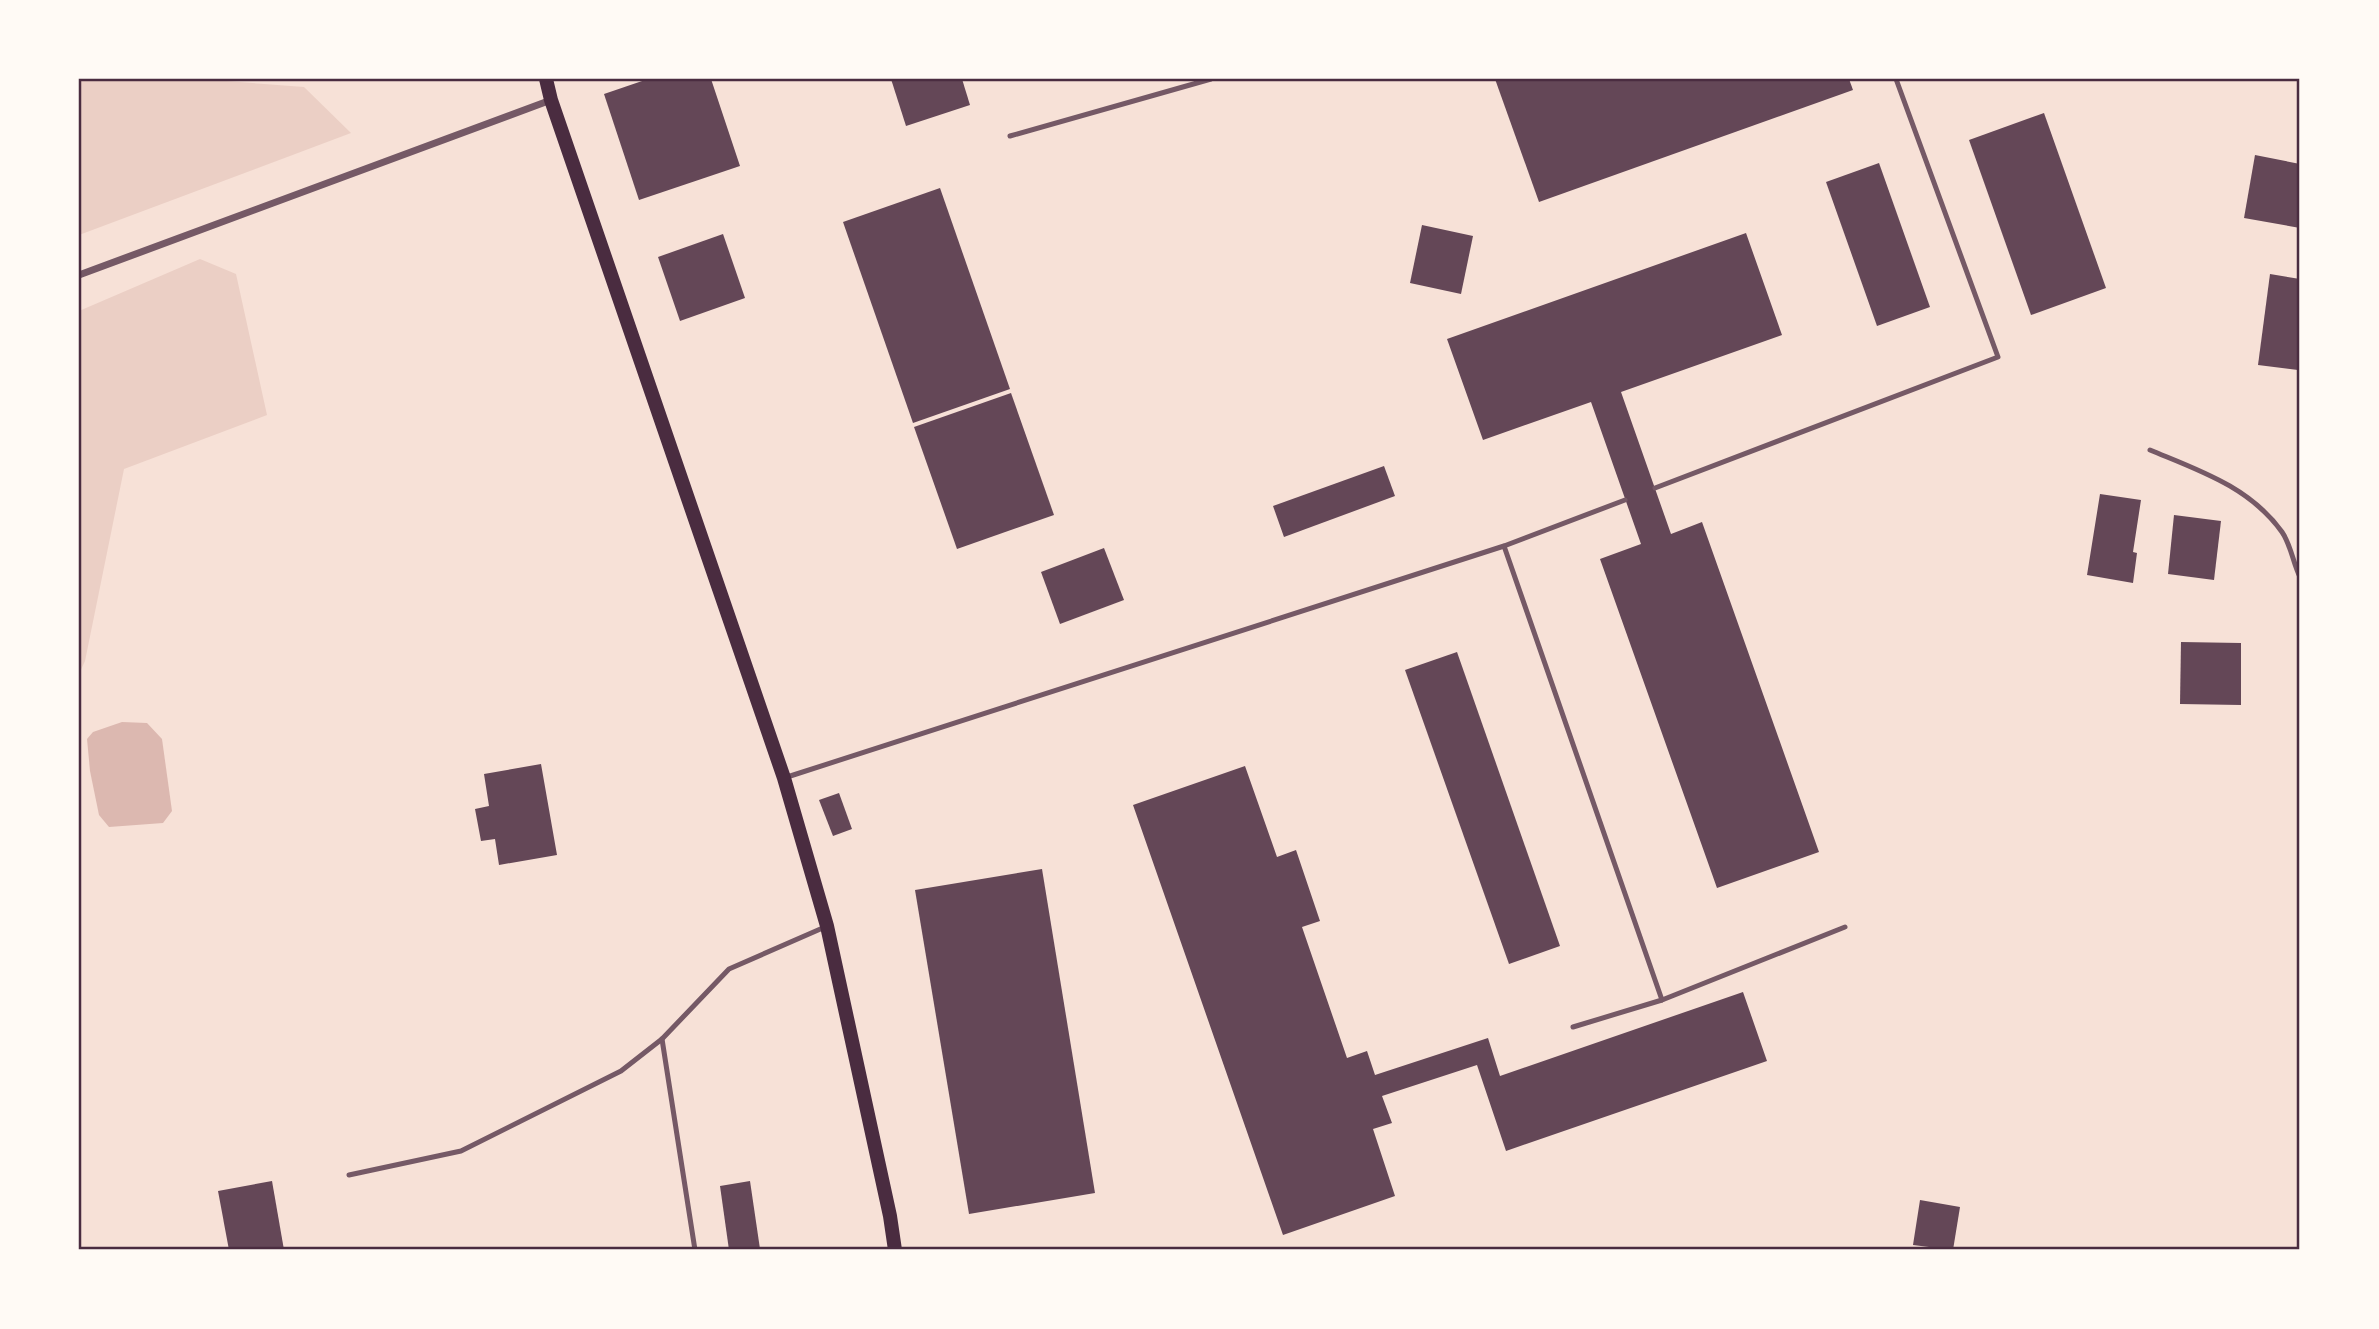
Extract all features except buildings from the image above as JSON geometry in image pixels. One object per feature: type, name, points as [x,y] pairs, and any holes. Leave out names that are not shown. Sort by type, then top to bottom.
[{"type":"main road","points":[[547,79],[551,100],[784,778],[827,926],[895,1250]]},
{"type":"street","points":[[79,275],[551,100]]},
{"type":"lane","points":[[1010,136],[1211,79]]},
{"type":"lane","points":[[1655,488],[1998,357],[1896,79]]},
{"type":"lane","points":[[2150,450],[2231,485],[2264,511],[2283,534],[2300,577]]},
{"type":"lane","points":[[784,778],[1504,546],[1625,500]]},
{"type":"lane","points":[[1504,546],[1662,1000]]},
{"type":"lane","points":[[349,1175],[461,1151],[621,1071],[662,1039],[729,969],[827,926]]},
{"type":"lane","points":[[1573,1027],[1662,1000],[1845,927]]},
{"type":"lane","points":[[662,1039],[695,1250]]},
{"type":"shaded area","points":[[79,79],[200,79],[304,87],[351,133],[79,235]]},
{"type":"shaded area","points":[[200,259],[236,274],[267,415],[124,469],[85,661],[79,674],[79,311]]},
{"type":"shaded area","points":[[122,722],[147,723],[162,739],[172,811],[163,823],[109,827],[99,815],[87,739],[93,732]]}]
